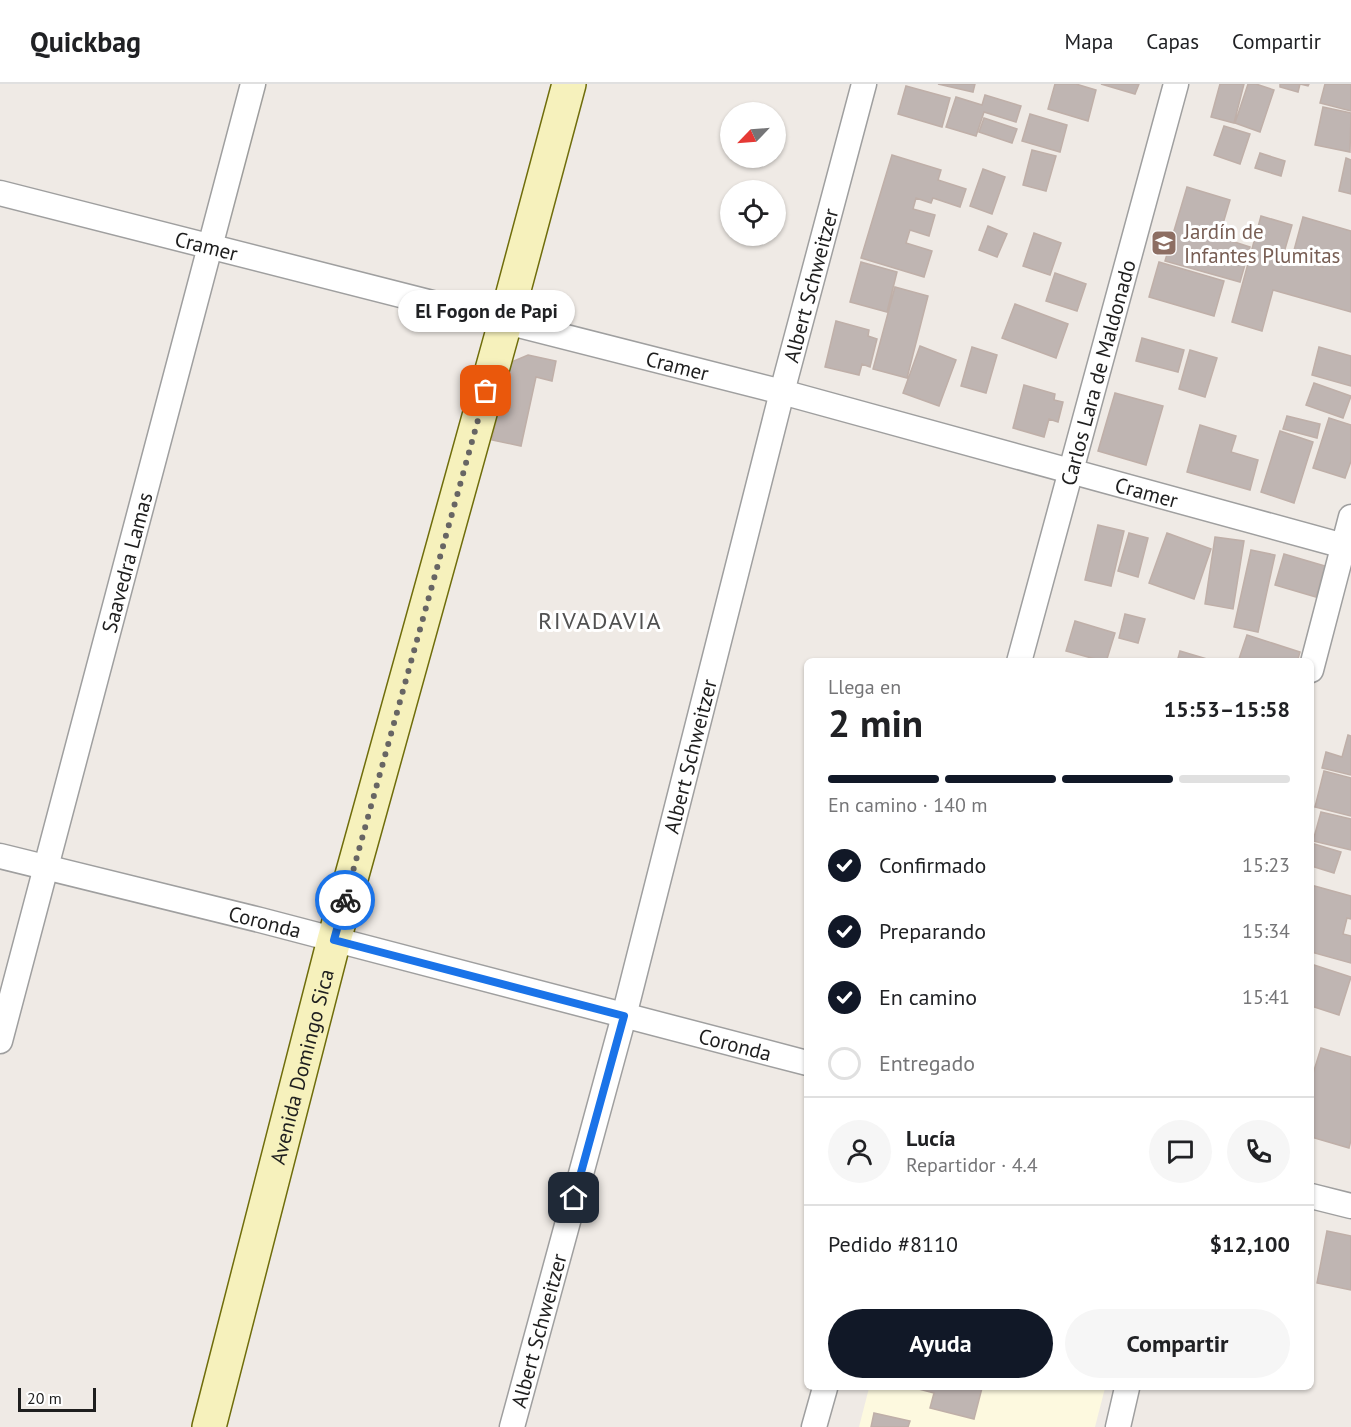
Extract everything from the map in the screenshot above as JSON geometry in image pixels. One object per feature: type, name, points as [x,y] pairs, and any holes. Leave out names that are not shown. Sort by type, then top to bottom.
[{"type":"street","name":"Saavedra Lamas","points":[[0,1041],[253,84]]},
{"type":"street","name":"Avenida Domingo Sica","points":[[209,1427],[334,940],[569,84]]},
{"type":"street","name":"Albert Schweitzer","points":[[512,1427],[624,1016],[782,392],[864,84]]},
{"type":"street","name":"Carlos Lara de Maldonado","points":[[1020,658],[1176,84]]},
{"type":"street","name":"Cramer","points":[[0,193],[782,392],[1347,547]]},
{"type":"street","points":[[1314,660],[1347,547],[1351,517]]},
{"type":"street","name":"Coronda","points":[[0,856],[804,1062]]},
{"type":"street","points":[[1314,1197],[1351,1206]]},
{"type":"street","points":[[814,1427],[824,1390]]},
{"type":"street","points":[[1118,1427],[1127,1390]]},
{"type":"shaded area","points":[[868,1390],[1104,1390],[1095,1427],[859,1427]]},
{"type":"building","points":[[938,84],[975,84],[973,92]]},
{"type":"building","points":[[1055,84],[1076,84],[1096,90],[1088,121],[1048,109]]},
{"type":"building","points":[[1101,84],[1139,84],[1135,94]]},
{"type":"building","points":[[1220,84],[1244,84],[1234,123],[1211,117]]},
{"type":"building","points":[[1248,84],[1274,90],[1260,132],[1235,123]]},
{"type":"building","points":[[1280,84],[1300,84],[1298,92],[1280,87]]},
{"type":"building","points":[[1325,84],[1351,84],[1351,111],[1320,103]]},
{"type":"building","points":[[906,86],[950,98],[942,127],[898,114]]},
{"type":"building","points":[[985,95],[1021,106],[1016,122],[984,112],[976,136],[946,127],[956,97],[982,105]]},
{"type":"building","points":[[1323,107],[1351,113],[1350,152],[1315,145]]},
{"type":"building","points":[[1030,114],[1067,125],[1060,152],[1022,141]]},
{"type":"building","points":[[984,118],[1017,129],[1012,143],[979,132]]},
{"type":"building","points":[[1224,126],[1250,134],[1240,164],[1214,155]]},
{"type":"building","points":[[1032,150],[1056,156],[1046,191],[1023,185]]},
{"type":"building","points":[[1260,153],[1285,161],[1281,176],[1255,168]]},
{"type":"building","points":[[892,155],[941,170],[938,180],[966,189],[960,207],[933,198],[931,203],[916,198],[913,209],[935,215],[929,236],[910,230],[906,243],[932,251],[924,277],[861,258]]},
{"type":"building","points":[[1346,158],[1351,160],[1351,194],[1339,191]]},
{"type":"building","points":[[983,169],[1005,177],[992,214],[970,206]]},
{"type":"building","points":[[1187,187],[1230,200],[1219,237],[1250,247],[1240,282],[1165,261]]},
{"type":"building","points":[[1261,216],[1292,225],[1283,256],[1323,267],[1324,262],[1293,254],[1303,217],[1351,231],[1351,312],[1273,290],[1262,331],[1232,322]]},
{"type":"building","points":[[988,226],[1007,234],[997,257],[979,250]]},
{"type":"building","points":[[1034,233],[1061,243],[1050,275],[1023,266]]},
{"type":"building","points":[[861,262],[897,272],[887,312],[850,302]]},
{"type":"building","points":[[1159,262],[1224,281],[1214,316],[1149,297]]},
{"type":"building","points":[[1055,273],[1086,284],[1077,311],[1046,301]]},
{"type":"building","points":[[895,287],[928,296],[907,378],[873,369]]},
{"type":"building","points":[[1015,304],[1068,324],[1056,358],[1002,338]]},
{"type":"building","points":[[836,321],[869,330],[868,336],[877,339],[870,367],[862,364],[859,375],[825,367]]},
{"type":"building","points":[[1142,338],[1184,350],[1178,372],[1136,361]]},
{"type":"building","points":[[920,346],[956,360],[939,406],[903,393]]},
{"type":"building","points":[[972,347],[997,355],[986,393],[961,386]]},
{"type":"building","points":[[1319,347],[1351,356],[1351,386],[1312,375]]},
{"type":"building","points":[[1190,350],[1217,358],[1205,397],[1179,389]]},
{"type":"building","points":[[528,355],[556,361],[552,381],[536,377],[521,446],[492,440],[509,363]]},
{"type":"building","points":[[1314,383],[1351,396],[1343,418],[1306,405]]},
{"type":"building","points":[[1024,385],[1055,394],[1054,400],[1063,402],[1058,422],[1049,419],[1044,437],[1013,428]]},
{"type":"building","points":[[1115,393],[1163,406],[1146,465],[1098,451]]},
{"type":"building","points":[[1287,416],[1320,424],[1317,438],[1283,429]]},
{"type":"building","points":[[1329,418],[1351,425],[1351,461],[1345,478],[1313,468]]},
{"type":"building","points":[[1200,425],[1236,436],[1231,452],[1258,460],[1250,490],[1187,472]]},
{"type":"building","points":[[1280,431],[1313,442],[1294,503],[1261,492]]},
{"type":"building","points":[[1098,525],[1124,531],[1111,586],[1085,580]]},
{"type":"building","points":[[1129,533],[1148,538],[1138,577],[1118,571]]},
{"type":"building","points":[[1167,533],[1211,549],[1194,599],[1149,583]]},
{"type":"building","points":[[1215,537],[1244,541],[1233,609],[1205,604]]},
{"type":"building","points":[[1251,550],[1275,555],[1258,632],[1234,627]]},
{"type":"building","points":[[1284,554],[1325,566],[1316,597],[1275,585]]},
{"type":"building","points":[[1125,614],[1145,619],[1138,643],[1119,638]]},
{"type":"building","points":[[1075,621],[1115,633],[1107,658],[1091,658],[1066,651]]},
{"type":"building","points":[[1247,635],[1300,652],[1298,658],[1239,658]]},
{"type":"building","points":[[1180,651],[1204,658],[1178,658]]},
{"type":"building","points":[[1348,735],[1351,736],[1351,775],[1322,768],[1326,752],[1342,757]]},
{"type":"building","points":[[1324,771],[1351,778],[1351,816],[1315,807]]},
{"type":"building","points":[[1321,812],[1351,819],[1351,850],[1314,841]]},
{"type":"building","points":[[1314,844],[1341,852],[1334,873],[1314,867]]},
{"type":"building","points":[[1314,886],[1351,896],[1351,919],[1347,918],[1343,934],[1351,936],[1351,963],[1314,953]]},
{"type":"building","points":[[1314,965],[1351,977],[1339,1015],[1314,1007]]},
{"type":"building","points":[[1321,1048],[1351,1057],[1351,1140],[1349,1148],[1314,1138],[1314,1070]]},
{"type":"building","points":[[1327,1231],[1351,1236],[1351,1290],[1317,1283]]},
{"type":"building","points":[[923,1390],[981,1390],[974,1419],[930,1408],[934,1393]]},
{"type":"building","points":[[874,1413],[910,1421],[908,1427],[871,1427]]},
{"type":"way so far","points":[[345,900],[486,391]]},
{"type":"place","name":"Jardín de Infantes Plumitas","points":[[1164,243]]},
{"type":"place","name":"El Fogon de Papi","points":[[486,391]]},
{"type":"district","name":"RIVADAVIA","points":[[600,620]]},
{"type":"route","points":[[345,900],[334,940],[624,1016],[574,1198]]}]
